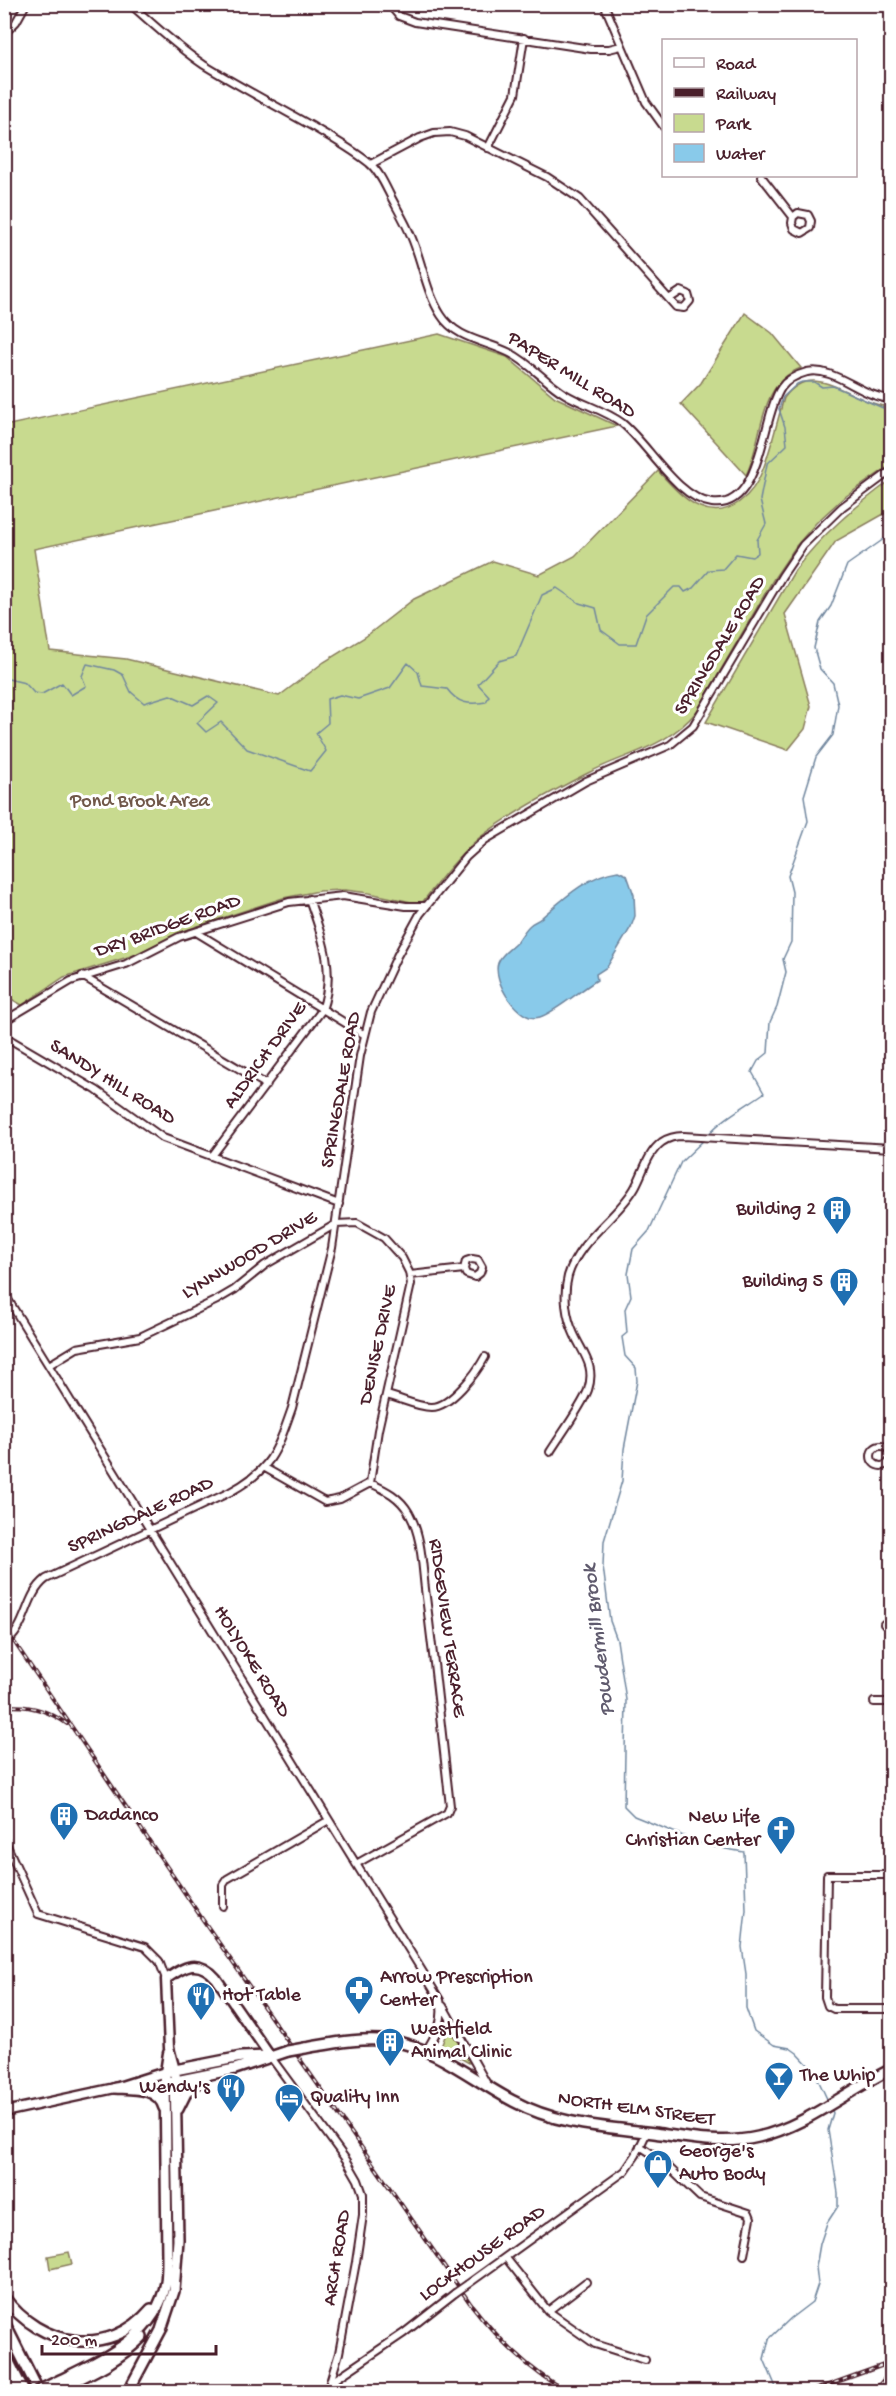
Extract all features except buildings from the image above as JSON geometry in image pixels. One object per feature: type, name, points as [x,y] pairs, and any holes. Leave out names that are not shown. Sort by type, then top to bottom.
[{"type":"highway","name":"NORTH ELM STREET","points":[[270,2056],[361,2039],[391,2041],[426,2051],[513,2101],[554,2118],[588,2126],[730,2141],[776,2132],[891,2069]]},
{"type":"highway","points":[[170,2077],[235,2069],[270,2056]]},
{"type":"highway","points":[[170,2077],[242,2057],[270,2056]]},
{"type":"highway","points":[[175,2126],[184,2094],[198,2080],[213,2073]]},
{"type":"highway","points":[[128,2391],[166,2318],[174,2291],[170,2281],[166,2118],[170,2077]]},
{"type":"highway","points":[[4,2322],[38,2391],[56,2387],[110,2355],[134,2337],[158,2306],[170,2281],[178,2240],[175,2126],[170,2077]]},
{"type":"highway","points":[[115,2088],[139,2089],[155,2095],[162,2102],[166,2118]]},
{"type":"highway","points":[[4,2297],[22,2318],[40,2330],[62,2339],[91,2341],[116,2335],[139,2321],[153,2306],[170,2281]]},
{"type":"highway","points":[[4,2352],[24,2391]]},
{"type":"highway","points":[[4,2373],[16,2391]]},
{"type":"main road","points":[[4,2112],[170,2077],[165,1979],[178,1971],[198,1965],[209,1971],[221,1984],[270,2056]]},
{"type":"street","points":[[4,34],[16,22],[26,4]]},
{"type":"street","name":"PAPER MILL ROAD","points":[[130,4],[203,64],[346,146],[371,164],[411,235],[435,302],[448,325],[460,334],[509,353],[566,395],[621,422],[667,472],[701,500],[714,503],[724,502],[735,496],[746,485],[759,456],[776,397],[783,385],[794,376],[810,371],[827,373],[867,393],[891,399]]},
{"type":"street","points":[[388,4],[395,14],[409,21],[598,50],[621,46]]},
{"type":"street","points":[[604,4],[649,109],[662,126]]},
{"type":"street","points":[[488,148],[515,94],[524,38]]},
{"type":"street","points":[[371,164],[420,138],[439,132],[460,134],[553,180],[580,199],[669,299]]},
{"type":"street","points":[[762,177],[793,218]]},
{"type":"street","name":"SPRINGDALE ROAD","points":[[4,1644],[19,1629],[32,1596],[46,1579],[241,1486],[265,1468],[285,1430],[324,1285],[336,1224],[365,1035],[378,994],[407,935],[426,906],[459,864],[485,840],[586,781],[623,763],[663,748],[685,733],[701,716],[782,576],[803,545],[842,507],[891,470]]},
{"type":"street","name":"DRY BRIDGE ROAD","points":[[4,1022],[82,976],[126,964],[179,937],[289,902],[343,896],[406,906],[426,906]]},
{"type":"street","name":"ALDRICH DRIVE","points":[[212,1156],[322,1010],[328,983],[328,964],[321,929],[309,899]]},
{"type":"street","points":[[195,932],[365,1035]]},
{"type":"street","points":[[82,976],[267,1085]]},
{"type":"street","name":"SANDY HILL ROAD","points":[[4,1036],[96,1090],[152,1131],[339,1204]]},
{"type":"street","points":[[550,1452],[588,1389],[591,1368],[587,1356],[574,1335],[567,1312],[565,1295],[568,1275],[589,1240],[622,1206],[654,1149],[663,1141],[683,1136],[891,1148]]},
{"type":"street","name":"DENISE DRIVE","points":[[336,1224],[357,1223],[378,1234],[398,1253],[410,1275],[410,1294],[375,1445],[370,1483]]},
{"type":"street","name":"LYNNWOOD DRIVE","points":[[49,1365],[77,1348],[140,1337],[234,1290],[265,1264],[336,1224]]},
{"type":"street","points":[[410,1275],[464,1269]]},
{"type":"street","name":"HOLYOKE ROAD","points":[[4,1293],[440,2000],[489,2086]]},
{"type":"street","points":[[386,1395],[428,1407],[441,1406],[464,1386],[485,1357]]},
{"type":"street","points":[[265,1468],[325,1502],[340,1499],[370,1483]]},
{"type":"street","name":"RIDGEVIEW TERRACE","points":[[356,1864],[447,1813],[450,1806],[442,1720],[419,1540],[403,1504],[387,1491],[370,1483]]},
{"type":"street","points":[[874,1702],[891,1702]]},
{"type":"street","points":[[223,1906],[223,1885],[228,1879],[329,1820]]},
{"type":"street","points":[[4,1839],[38,1914],[145,1947],[162,1967],[165,1979]]},
{"type":"street","points":[[891,1875],[827,1875],[825,1997],[828,2006],[837,2009],[891,2009]]},
{"type":"street","points":[[426,2051],[441,2024],[440,2000]]},
{"type":"street","name":"ARCH ROAD","points":[[270,2056],[347,2161],[362,2190],[363,2215],[356,2262],[339,2353],[330,2384]]},
{"type":"street","name":"LOCKHOUSE ROAD","points":[[330,2384],[404,2333],[455,2293],[619,2176],[631,2164],[646,2132]]},
{"type":"street","points":[[640,2146],[660,2159],[700,2197],[749,2213],[751,2218],[744,2255]]},
{"type":"street","points":[[506,2258],[548,2311],[595,2344],[645,2360]]},
{"type":"street","points":[[548,2311],[586,2282]]},
{"type":"street","points":[[327,2391],[330,2384]]},
{"type":"green space","points":[[745,313],[772,333],[801,368],[776,386],[769,399],[746,475],[681,404],[701,383]]},
{"type":"green space","name":"Pond Brook Area","points":[[439,334],[507,357],[555,397],[617,426],[34,549],[50,651],[126,659],[279,696],[324,662],[365,637],[414,599],[493,561],[539,575],[575,556],[658,471],[683,496],[700,507],[721,510],[739,502],[753,487],[763,469],[784,398],[796,386],[808,381],[834,386],[862,399],[891,407],[892,464],[842,499],[796,546],[773,580],[697,711],[685,723],[673,734],[659,742],[573,781],[504,820],[463,853],[421,904],[345,890],[319,891],[283,898],[189,929],[134,955],[64,977],[22,1005],[4,995],[4,426]]},
{"type":"green space","points":[[891,480],[891,510],[836,541],[785,614],[811,706],[805,729],[788,750],[706,722],[795,570],[840,521]]},
{"type":"green space","points":[[450,2030],[469,2063],[441,2047],[447,2031]]},
{"type":"green space","points":[[69,2252],[72,2264],[50,2269],[48,2256]]},
{"type":"water","points":[[618,871],[627,875],[634,895],[635,916],[607,967],[596,974],[597,980],[553,1011],[540,1017],[524,1014],[516,1008],[503,990],[497,971],[501,957],[530,925],[576,889],[596,877]]},
{"type":"waterway","points":[[4,678],[25,683],[34,693],[42,694],[62,683],[71,695],[86,686],[82,676],[87,664],[114,670],[123,675],[131,692],[144,703],[170,695],[193,705],[208,696],[218,703],[197,723],[206,732],[221,722],[247,749],[310,771],[326,751],[316,733],[328,723],[327,699],[340,695],[358,699],[390,688],[408,663],[418,672],[422,686],[447,689],[455,698],[464,702],[486,702],[489,696],[478,684],[499,661],[516,656],[542,595],[557,588],[579,603],[596,608],[601,630],[620,644],[636,644],[646,615],[674,587],[681,587],[685,592],[693,588],[709,570],[723,569],[736,554],[752,557],[758,553],[757,540],[766,524],[760,500],[767,464],[787,445],[785,427],[779,409],[783,397],[797,384],[814,382],[822,387],[833,386],[892,412]]},
{"type":"waterway","name":"Powdermill Brook","points":[[708,1135],[727,1118],[764,1093],[752,1072],[758,1061],[768,1053],[770,1022],[777,1007],[786,972],[783,959],[791,942],[792,892],[788,876],[808,821],[804,796],[816,757],[833,735],[838,705],[833,683],[820,669],[814,648],[820,622],[831,606],[847,565],[884,539],[892,538]]},
{"type":"waterway","name":"Powdermill Brook","points":[[705,1139],[681,1162],[649,1231],[633,1249],[628,1274],[631,1296],[625,1309],[627,1333],[622,1337],[625,1356],[636,1368],[637,1381],[624,1449],[622,1481],[604,1541],[603,1566],[610,1621],[617,1640],[626,1700],[624,1806],[634,1816],[708,1846],[744,1852],[746,1910],[742,1947],[746,1974],[746,2008],[754,2031],[774,2045],[790,2048],[814,2071],[828,2101]]},
{"type":"waterway","name":"Powdermill Brook","points":[[778,2392],[764,2359],[769,2339],[812,2302],[818,2284],[816,2267],[820,2244],[827,2223],[838,2206],[828,2130],[833,2113],[831,2108]]},
{"type":"railway","points":[[4,1627],[203,1920],[470,2303],[514,2353],[540,2374],[568,2392]]},
{"type":"railway","points":[[4,1707],[21,1706],[37,1709],[67,1724]]},
{"type":"railway","points":[[809,2392],[892,2362]]},
{"type":"railway","points":[[873,2392],[892,2370]]},
{"type":"place","name":"Building 2","points":[[837,1236]]},
{"type":"place","name":"Building 5","points":[[844,1308]]},
{"type":"place","name":"Dadanco","points":[[64,1842]]},
{"type":"place","name":"New Life Christian Center","points":[[781,1856]]},
{"type":"place","name":"Arrow Prescription Center","points":[[359,2016]]},
{"type":"place","name":"Hot Table","points":[[201,2022]]},
{"type":"place","name":"Westfield Animal Clinic","points":[[390,2068]]},
{"type":"place","name":"The Whip","points":[[779,2102]]},
{"type":"place","name":"Wendy's","points":[[231,2114]]},
{"type":"place","name":"Quality Inn","points":[[289,2124]]},
{"type":"place","name":"George's Auto Body","points":[[658,2190]]}]
